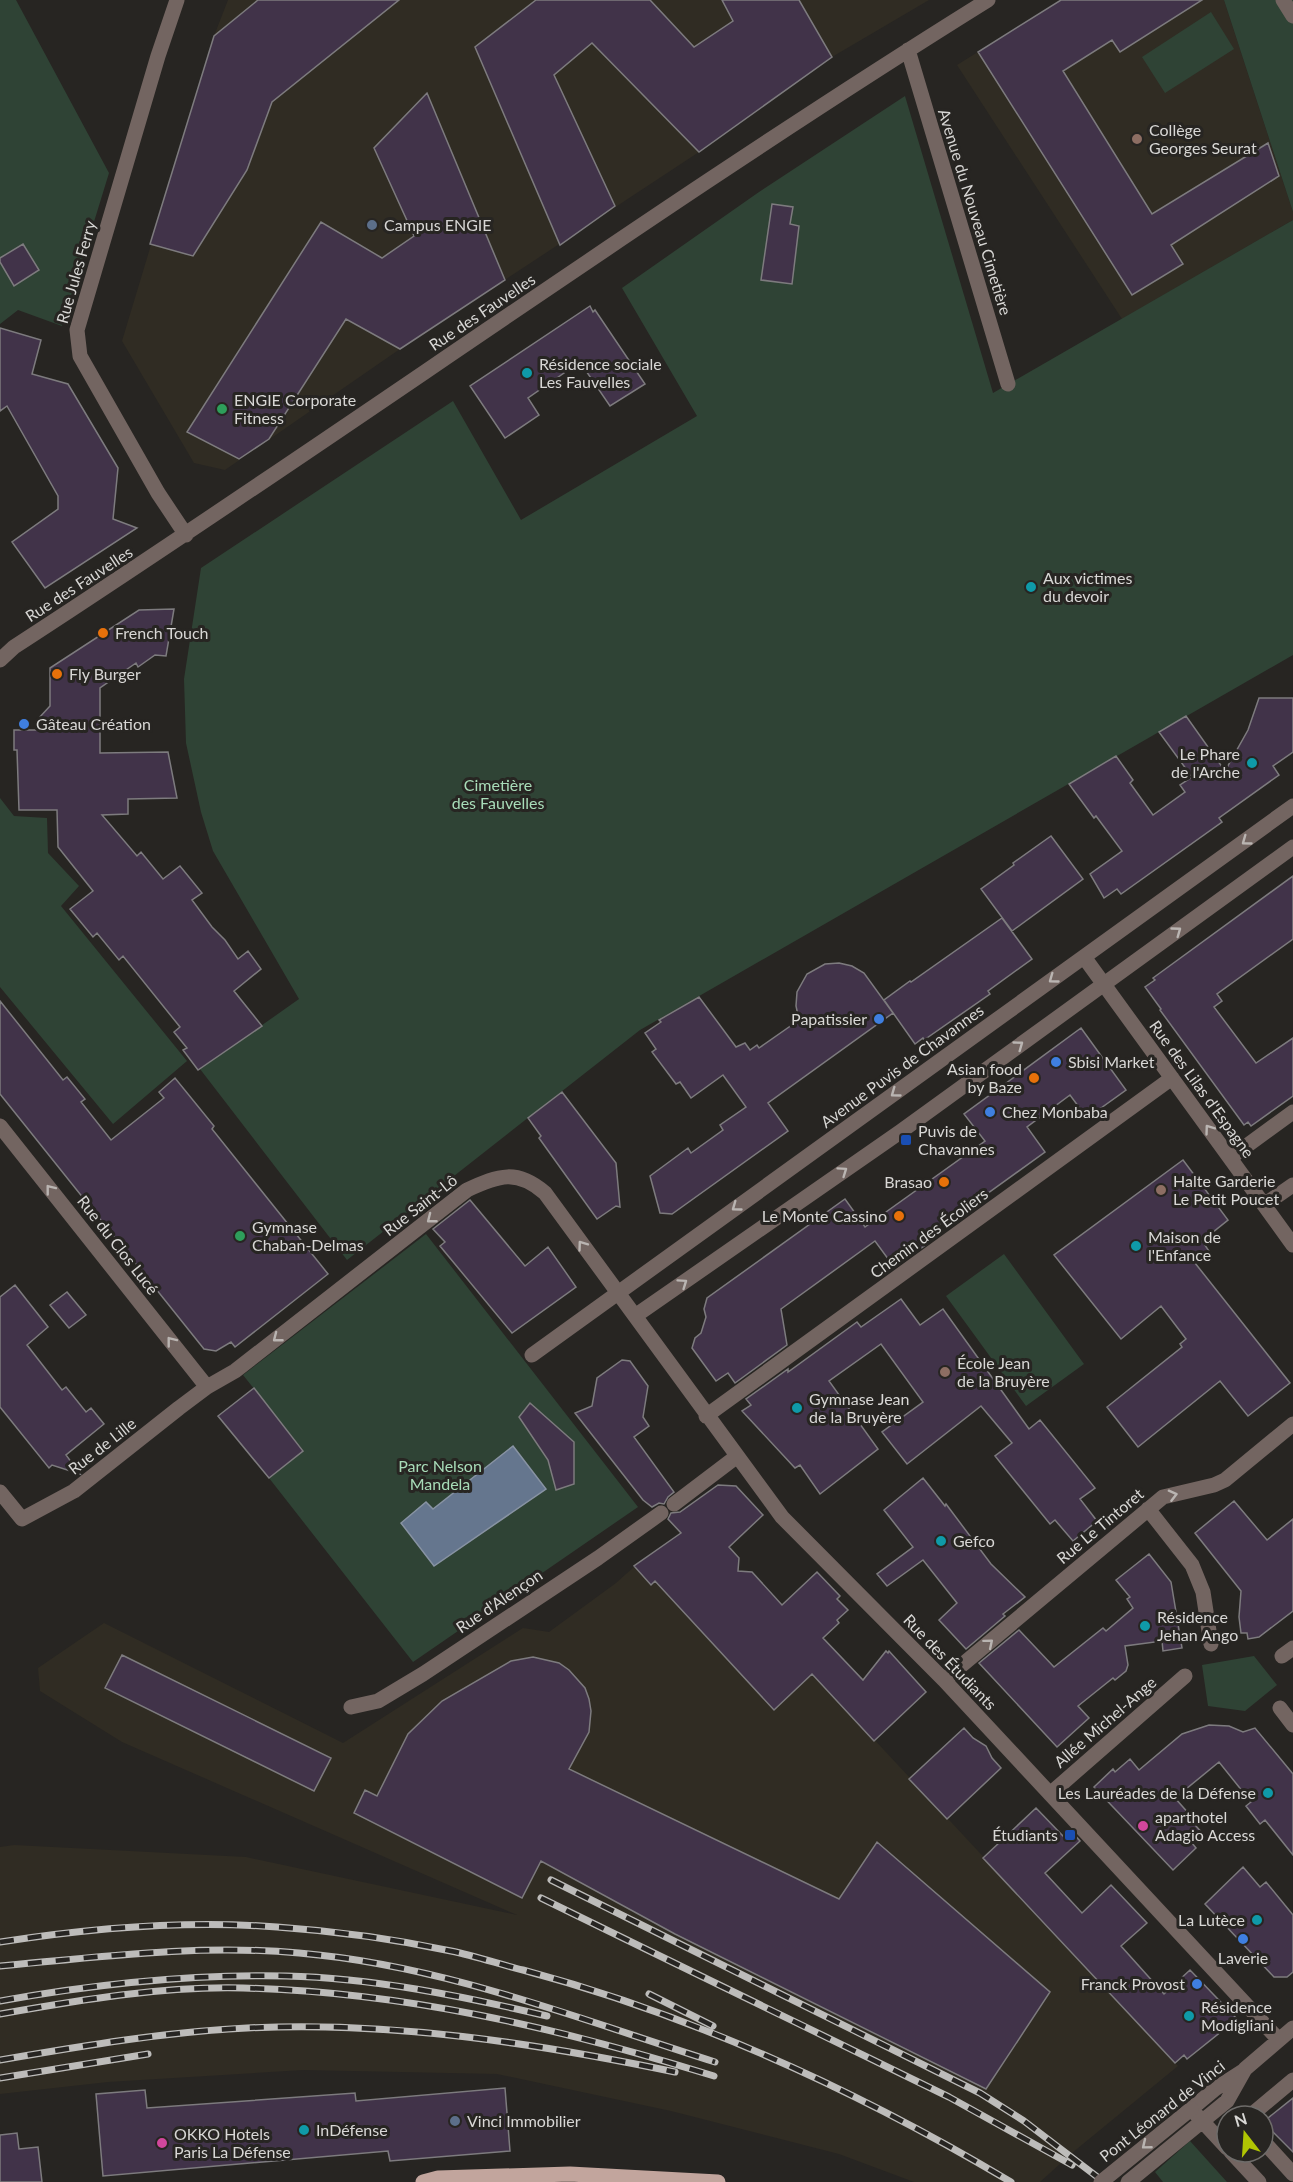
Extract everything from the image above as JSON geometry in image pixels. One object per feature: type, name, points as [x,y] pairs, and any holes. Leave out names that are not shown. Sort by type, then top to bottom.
[{"type":"main road","points":[[423,2182],[438,2178],[570,2174],[718,2182]]},
{"type":"street","name":"Rue Jules Ferry","points":[[177,0],[158,56],[77,330],[80,356],[158,493],[186,535]]},
{"type":"street","name":"Rue des Fauvelles","points":[[0,660],[14,647],[186,535],[740,159],[988,0]]},
{"type":"street","points":[[1283,0],[1293,16]]},
{"type":"street","name":"Avenue du Nouveau Cimetière","points":[[908,50],[1008,384]]},
{"type":"street","name":"Avenue Puvis de Chavannes","points":[[532,1355],[1293,806]]},
{"type":"street","points":[[635,1316],[900,1132],[1293,847]]},
{"type":"street","name":"Rue des Lilas d'Espagne","points":[[1084,957],[1293,1245]]},
{"type":"street","name":"Chemin des Écoliers","points":[[706,1416],[1172,1078]]},
{"type":"street","points":[[1230,1158],[1293,1112]]},
{"type":"street","name":"Rue du Clos Lucé","points":[[0,1126],[203,1390]]},
{"type":"street","name":"Rue Saint-Lô","points":[[203,1390],[235,1371],[468,1190],[490,1179],[513,1176],[532,1182],[545,1193],[617,1292]]},
{"type":"street","points":[[1264,1205],[1293,1185]]},
{"type":"street","name":"Rue des Étudiants","points":[[617,1292],[782,1517],[944,1680],[1279,2040]]},
{"type":"street","name":"Rue de Lille","points":[[0,1492],[22,1519],[75,1491],[203,1390]]},
{"type":"street","name":"Rue Le Tintoret","points":[[944,1680],[1163,1497],[1214,1485],[1225,1480],[1293,1424]]},
{"type":"street","points":[[674,1504],[736,1457]]},
{"type":"street","points":[[1149,1509],[1192,1565],[1203,1592],[1211,1644]]},
{"type":"street","name":"Rue d'Alençon","points":[[351,1707],[378,1701],[423,1674],[661,1513]]},
{"type":"street","name":"Allée Michel-Ange","points":[[1050,1794],[1185,1676]]},
{"type":"street","points":[[1280,1708],[1293,1725]]},
{"type":"street","points":[[1245,2069],[1293,2028]]},
{"type":"street","name":"Pont Léonard de Vinci","points":[[1101,2182],[1215,2089],[1245,2069]]},
{"type":"street","name":"Pont Léonard de Vinci","points":[[1128,2182],[1227,2100],[1245,2069]]},
{"type":"street","points":[[1264,2104],[1293,2080]]},
{"type":"street","points":[[1191,2109],[1215,2136]]},
{"type":"street","points":[[1275,2154],[1293,2174]]},
{"type":"street","points":[[1242,2164],[1259,2182]]},
{"type":"shaded area","name":"Campus ENGIE","points":[[228,0],[929,0],[832,57],[699,152],[400,349],[225,470],[194,463],[122,341],[214,36]]},
{"type":"shaded area","name":"Collège Georges Seurat","points":[[1061,0],[1224,0],[1293,212],[1293,220],[1122,319],[957,65]]},
{"type":"shaded area","points":[[683,1534],[1178,2066],[1040,2182],[914,2182],[839,2154],[671,2111],[497,2074],[303,2070],[108,2082],[0,2094],[0,1847],[14,1845],[246,1857],[517,1915],[122,1742],[40,1691],[38,1668],[104,1623],[343,1743],[523,1628],[549,1632],[616,1583],[635,1566]]},
{"type":"green space","points":[[0,0],[16,0],[109,173],[62,326],[18,310],[0,324]]},
{"type":"green space","points":[[1224,0],[1293,0],[1293,212]]},
{"type":"green space","points":[[1211,12],[1234,49],[1165,93],[1142,57]]},
{"type":"green space","name":"Cimetière des Fauvelles","points":[[905,96],[993,393],[1293,220],[1293,655],[640,1030],[347,1260],[200,1069],[299,999],[213,851],[201,812],[186,743],[184,679],[201,568],[453,401],[521,520],[697,416],[622,288],[759,192]]},
{"type":"green space","points":[[0,798],[14,816],[47,818],[48,853],[79,886],[61,906],[187,1061],[113,1124],[0,987]]},
{"type":"green space","name":"Parc Nelson Mandela","points":[[426,1234],[638,1507],[413,1662],[269,1478],[303,1450],[243,1375]]},
{"type":"green space","points":[[1004,1254],[1084,1364],[1026,1406],[946,1296]]},
{"type":"green space","points":[[1254,1656],[1277,1685],[1245,1711],[1208,1706],[1202,1665]]},
{"type":"green space","points":[[1190,2141],[1227,2182],[1163,2182],[1155,2172]]},
{"type":"water","points":[[513,1446],[546,1489],[434,1566],[401,1523],[426,1502],[433,1509]]},
{"type":"building","points":[[258,0],[399,0],[272,102],[247,170],[193,256],[150,244],[214,36]]},
{"type":"building","points":[[536,0],[650,0],[694,47],[733,21],[722,0],[799,0],[832,57],[699,152],[592,43],[554,75],[615,206],[560,245],[475,47]]},
{"type":"building","points":[[1061,0],[1202,0],[1120,52],[1112,40],[1063,71],[1152,214],[1268,143],[1279,176],[1171,245],[1183,264],[1132,295],[978,52]]},
{"type":"building","points":[[427,93],[505,280],[400,349],[346,319],[269,439],[239,459],[187,432],[321,222],[382,258],[414,236],[374,148]]},
{"type":"building","points":[[772,204],[793,207],[790,224],[799,226],[792,284],[761,280]]},
{"type":"building","points":[[23,244],[39,270],[14,286],[0,258]]},
{"type":"building","name":"Résidence sociale Les Fauvelles","points":[[590,306],[645,384],[610,406],[580,362],[528,398],[539,415],[505,438],[470,386]]},
{"type":"building","points":[[0,328],[41,340],[32,374],[68,384],[118,468],[113,519],[137,528],[45,588],[12,542],[58,509],[58,496],[7,406],[0,411]]},
{"type":"building","points":[[174,609],[166,656],[155,655],[138,667],[136,663],[100,688],[100,753],[168,752],[177,798],[128,799],[128,814],[102,815],[137,856],[141,852],[163,879],[180,866],[202,893],[192,900],[212,927],[225,940],[238,959],[248,951],[261,969],[234,991],[262,1026],[198,1070],[183,1050],[187,1048],[174,1032],[180,1027],[123,956],[119,960],[97,933],[93,937],[70,909],[93,891],[58,847],[57,810],[19,810],[17,750],[14,750],[14,730],[38,730],[38,719],[50,706],[50,668],[139,610]]},
{"type":"building","points":[[1259,698],[1293,698],[1293,752],[1273,766],[1279,775],[1219,818],[1222,822],[1121,894],[1117,889],[1104,898],[1090,874],[1122,851],[1069,784],[1116,756],[1133,780],[1130,783],[1153,815],[1185,792],[1180,785],[1192,777],[1159,732],[1186,716],[1225,771],[1248,730]]},
{"type":"building","points":[[1051,836],[1083,879],[1012,931],[981,889]]},
{"type":"building","points":[[1293,876],[1293,939],[1217,994],[1222,1001],[1214,1007],[1256,1063],[1293,1038],[1293,1096],[1251,1126],[1248,1122],[1244,1125],[1145,987],[1155,980],[1153,978]]},
{"type":"building","points":[[1002,918],[1032,959],[988,991],[990,994],[915,1044],[884,1000]]},
{"type":"building","points":[[839,963],[852,966],[864,973],[893,1013],[768,1103],[788,1131],[672,1214],[660,1213],[650,1176],[688,1148],[691,1153],[723,1130],[720,1125],[746,1107],[723,1075],[691,1098],[680,1082],[676,1084],[652,1052],[656,1049],[645,1033],[661,1022],[659,1020],[699,997],[736,1047],[745,1043],[750,1050],[757,1045],[759,1048],[799,1020],[796,1006],[797,992],[807,974],[825,964]]},
{"type":"building","points":[[0,1001],[63,1080],[67,1077],[85,1099],[81,1102],[111,1140],[164,1098],[159,1092],[175,1078],[214,1126],[212,1129],[328,1274],[235,1347],[231,1342],[216,1351],[204,1349],[0,1094]]},
{"type":"building","points":[[1081,1028],[1126,1090],[1087,1118],[1070,1095],[1027,1127],[1045,1152],[980,1199],[983,1203],[956,1222],[951,1216],[922,1237],[927,1244],[894,1267],[875,1241],[781,1309],[787,1345],[735,1383],[728,1373],[716,1381],[692,1348],[695,1338],[701,1333],[706,1317],[704,1309],[707,1298],[845,1199],[865,1227],[985,1141],[964,1114]]},
{"type":"building","points":[[562,1092],[616,1163],[620,1207],[616,1206],[597,1219],[539,1138],[541,1136],[528,1118]]},
{"type":"building","points":[[1183,1160],[1228,1220],[1202,1241],[1209,1251],[1195,1263],[1290,1383],[1248,1416],[1220,1381],[1138,1447],[1107,1407],[1182,1347],[1180,1344],[1186,1339],[1161,1306],[1121,1339],[1054,1255]]},
{"type":"building","points":[[470,1200],[525,1266],[548,1247],[576,1287],[512,1333],[440,1246],[445,1242],[433,1229]]},
{"type":"building","points":[[15,1285],[48,1327],[27,1345],[62,1390],[66,1387],[86,1412],[91,1408],[104,1424],[66,1455],[80,1474],[52,1465],[49,1468],[0,1407],[0,1297]]},
{"type":"building","points":[[67,1292],[86,1315],[69,1328],[50,1305]]},
{"type":"building","points":[[901,1299],[920,1325],[943,1309],[1029,1429],[1040,1420],[1095,1488],[1080,1499],[1097,1521],[1073,1541],[1055,1520],[1050,1524],[995,1456],[1012,1443],[981,1406],[907,1464],[882,1432],[923,1402],[881,1344],[829,1381],[878,1449],[820,1494],[800,1465],[795,1468],[742,1411],[751,1405],[746,1399],[788,1369],[788,1372],[857,1322],[861,1327]]},
{"type":"building","points":[[622,1360],[630,1361],[648,1386],[643,1417],[649,1426],[634,1437],[674,1492],[664,1504],[659,1503],[652,1507],[643,1500],[575,1413],[592,1406],[597,1378]]},
{"type":"building","points":[[254,1388],[303,1451],[269,1478],[218,1416]]},
{"type":"building","points":[[530,1403],[574,1442],[574,1484],[556,1490],[548,1460],[519,1417]]},
{"type":"building","points":[[923,1478],[945,1506],[946,1504],[991,1564],[1025,1597],[966,1649],[939,1620],[957,1603],[923,1560],[887,1586],[877,1574],[913,1547],[884,1510]]},
{"type":"building","points":[[718,1485],[736,1486],[763,1515],[729,1547],[739,1558],[738,1571],[752,1572],[782,1605],[817,1572],[840,1596],[837,1599],[848,1610],[837,1620],[839,1623],[823,1638],[863,1680],[886,1651],[888,1653],[889,1651],[926,1692],[874,1741],[812,1674],[774,1710],[655,1581],[651,1585],[634,1566],[681,1533],[668,1519],[671,1513],[680,1512]]},
{"type":"building","points":[[1234,1501],[1267,1540],[1293,1519],[1293,1611],[1259,1637],[1248,1639],[1247,1633],[1241,1633],[1239,1617],[1241,1591],[1195,1533]]},
{"type":"building","points":[[1149,1554],[1171,1582],[1182,1648],[1163,1651],[1162,1641],[1125,1646],[1128,1665],[1126,1671],[1115,1680],[1113,1678],[1078,1706],[1089,1718],[1057,1747],[979,1663],[1019,1630],[1054,1667],[1103,1628],[1106,1631],[1133,1608],[1127,1599],[1130,1597],[1116,1580]]},
{"type":"building","points":[[122,1655],[331,1758],[314,1791],[105,1688]]},
{"type":"building","points":[[533,1657],[559,1663],[569,1670],[585,1688],[589,1699],[591,1711],[589,1732],[569,1769],[839,1899],[877,1842],[1050,1992],[986,2089],[675,1934],[541,1861],[522,1898],[354,1813],[365,1790],[377,1796],[408,1734],[442,1701],[511,1661]]},
{"type":"building","points":[[1209,1725],[1229,1726],[1243,1732],[1255,1728],[1293,1774],[1293,1855],[1265,1820],[1260,1824],[1246,1806],[1251,1802],[1219,1762],[1175,1798],[1203,1834],[1192,1843],[1196,1848],[1173,1870],[1094,1787],[1113,1769],[1115,1772],[1130,1759],[1139,1770],[1182,1734]]},
{"type":"building","points":[[964,1728],[973,1738],[986,1746],[992,1758],[1001,1768],[947,1819],[909,1779]]},
{"type":"building","points":[[1036,1808],[1063,1836],[1071,1831],[1080,1841],[1045,1873],[1082,1913],[1111,1885],[1147,1923],[1121,1946],[1164,1994],[1190,1970],[1237,2019],[1187,2059],[1184,2055],[1175,2063],[983,1858]]},
{"type":"building","name":"La Lutèce","points":[[1243,1867],[1260,1887],[1266,1882],[1293,1915],[1293,1972],[1287,1977],[1274,1977],[1205,1904]]},
{"type":"building","name":"InDéfense","points":[[505,2088],[510,2151],[390,2161],[388,2151],[103,2176],[96,2094],[145,2090],[147,2108],[355,2093],[356,2101]]},
{"type":"building","points":[[1293,2098],[1293,2152],[1275,2134],[1275,2112]]},
{"type":"building","points":[[17,2133],[19,2149],[38,2147],[42,2182],[0,2182],[0,2135]]},
{"type":"railway","points":[[551,1880],[980,2093],[1024,2121],[1104,2182]]},
{"type":"railway","points":[[541,1898],[949,2097],[1072,2165]]},
{"type":"railway","points":[[0,1942],[138,1927],[208,1924],[343,1933],[460,1953],[587,1989],[713,2033],[835,2087],[1011,2182]]},
{"type":"railway","points":[[0,1966],[150,1953],[224,1950],[299,1953],[353,1959],[458,1981],[715,2062]]},
{"type":"railway","points":[[0,2001],[142,1981],[286,1976],[352,1980],[417,1989],[547,2016]]},
{"type":"railway","points":[[0,2014],[91,1999],[182,1989],[243,1988],[304,1991],[423,2005],[481,2015],[598,2043],[714,2076]]},
{"type":"railway","points":[[649,1994],[713,2026]]},
{"type":"railway","points":[[0,2060],[154,2036],[247,2028],[301,2027],[409,2031],[462,2036],[516,2043],[675,2072]]},
{"type":"railway","points":[[0,2078],[148,2054]]},
{"type":"place","name":"Collège Georges Seurat","points":[[1137,139]]},
{"type":"place","name":"Campus ENGIE","points":[[372,225]]},
{"type":"place","name":"Résidence sociale Les Fauvelles","points":[[527,373]]},
{"type":"place","name":"ENGIE Corporate Fitness","points":[[222,409]]},
{"type":"place","name":"Aux victimes du devoir","points":[[1031,587]]},
{"type":"place","name":"French Touch","points":[[103,633]]},
{"type":"place","name":"Fly Burger","points":[[57,674]]},
{"type":"place","name":"Gâteau Création","points":[[24,724]]},
{"type":"place","name":"Le Phare de l'Arche","points":[[1252,763]]},
{"type":"place","name":"Papatissier","points":[[879,1019]]},
{"type":"place","name":"Sbisi Market","points":[[1056,1062]]},
{"type":"place","name":"Asian food by Baze","points":[[1034,1078]]},
{"type":"place","name":"Chez Monbaba","points":[[990,1112]]},
{"type":"place","name":"Puvis de Chavannes","points":[[906,1140]]},
{"type":"place","name":"Brasao","points":[[944,1182]]},
{"type":"place","name":"Halte Garderie Le Petit Poucet","points":[[1161,1190]]},
{"type":"place","name":"Le Monte Cassino","points":[[899,1216]]},
{"type":"place","name":"Gymnase Chaban-Delmas","points":[[240,1236]]},
{"type":"place","name":"Maison de l'Enfance","points":[[1136,1246]]},
{"type":"place","name":"École Jean de la Bruyère","points":[[945,1372]]},
{"type":"place","name":"Gymnase Jean de la Bruyère","points":[[797,1408]]},
{"type":"place","name":"Gefco","points":[[941,1541]]},
{"type":"place","name":"Résidence Jehan Ango","points":[[1145,1626]]},
{"type":"place","name":"Les Lauréades de la Défense","points":[[1268,1793]]},
{"type":"place","name":"aparthotel Adagio Access","points":[[1143,1826]]},
{"type":"place","name":"Étudiants","points":[[1070,1835]]},
{"type":"place","name":"La Lutèce","points":[[1257,1920]]},
{"type":"place","name":"Laverie","points":[[1243,1939]]},
{"type":"place","name":"Franck Provost","points":[[1197,1984]]},
{"type":"place","name":"Résidence Modigliani","points":[[1189,2016]]},
{"type":"place","name":"Vinci Immobilier","points":[[455,2121]]},
{"type":"place","name":"InDéfense","points":[[304,2130]]},
{"type":"place","name":"OKKO Hotels Paris La Défense","points":[[162,2143]]}]
